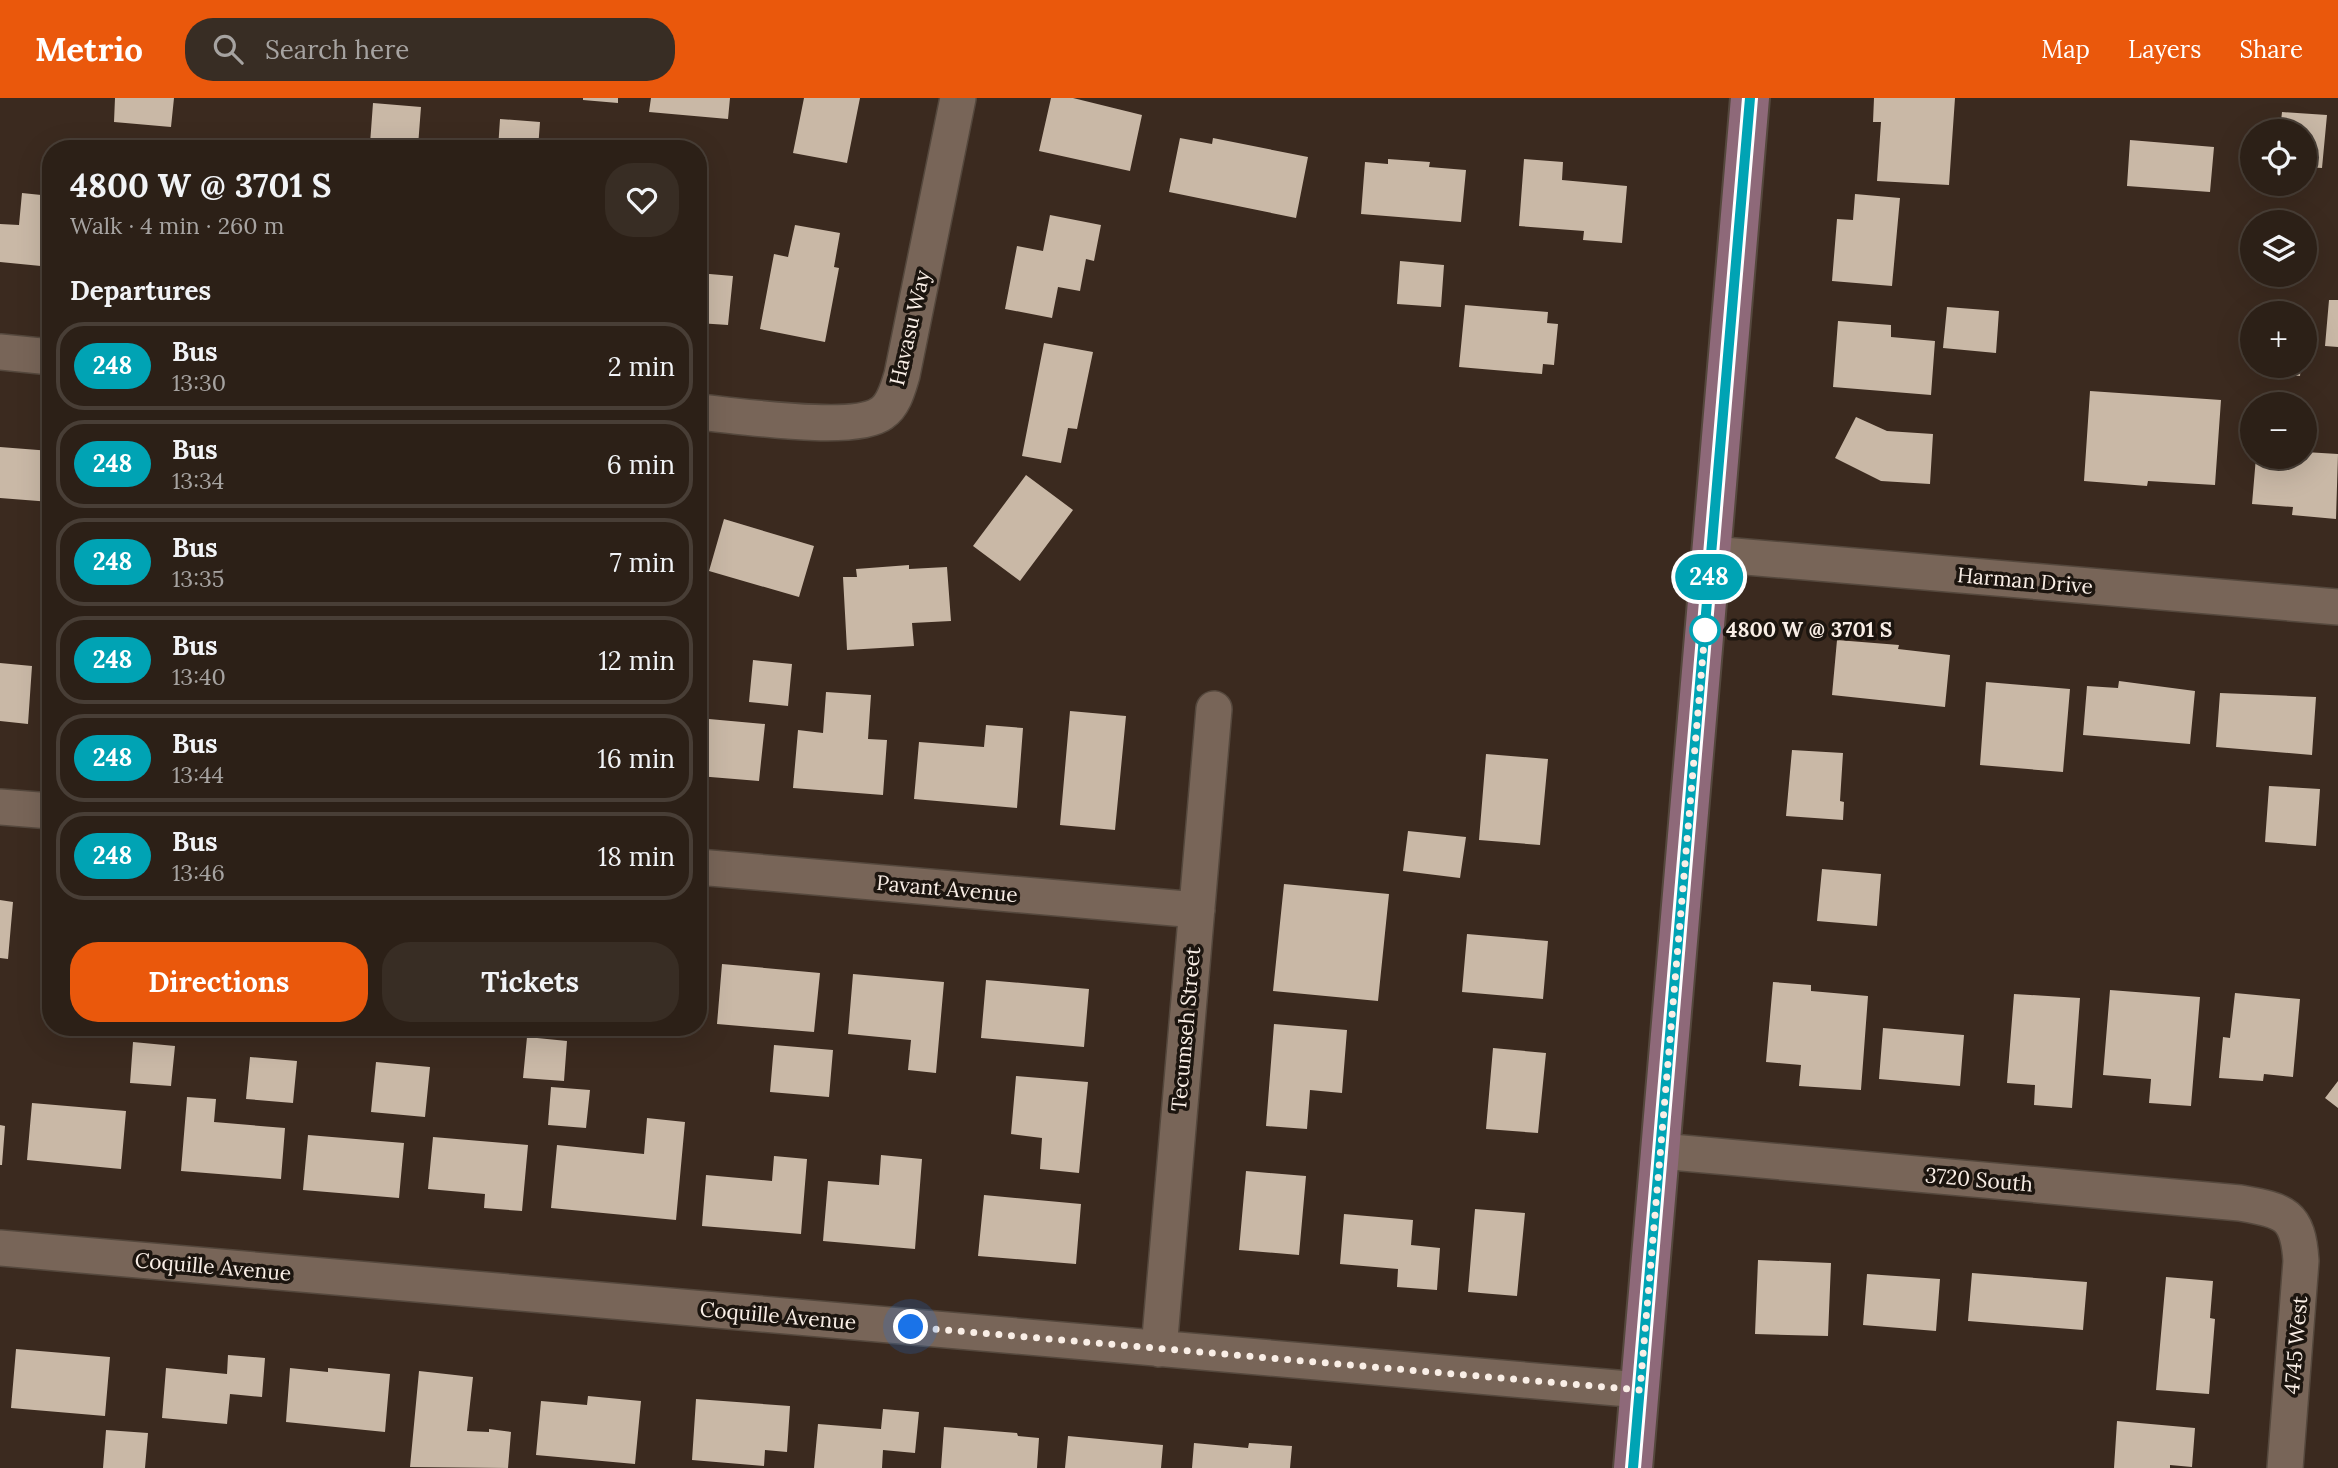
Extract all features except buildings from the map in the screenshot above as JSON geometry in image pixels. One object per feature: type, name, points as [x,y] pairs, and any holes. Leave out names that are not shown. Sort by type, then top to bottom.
[{"type":"main road","points":[[1633,1468],[1711,554],[1746,98]]},
{"type":"street","name":"Havasu Way","points":[[707,413],[829,423],[866,421],[883,413],[892,402],[902,375],[958,98]]},
{"type":"street","points":[[0,352],[42,356]]},
{"type":"street","name":"Harman Drive","points":[[1711,554],[2338,607]]},
{"type":"street","name":"Tecumseh Street","points":[[1159,1349],[1214,709]]},
{"type":"street","points":[[0,807],[42,810]]},
{"type":"street","name":"Pavant Avenue","points":[[707,868],[1197,910]]},
{"type":"street","name":"3720 South","points":[[1660,1151],[2240,1203],[2278,1212],[2293,1223]]},
{"type":"street","name":"4745 West","points":[[2286,1468],[2301,1281],[2300,1241],[2293,1223]]},
{"type":"street","name":"Coquille Avenue","points":[[0,1248],[1640,1390]]},
{"type":"bus line","name":"248","points":[[1633,1468],[1750,98]]},
{"type":"place","name":"4800 W @ 3701 S","points":[[1705,630]]},
{"type":"route","points":[[911,1327],[1640,1390],[1705,630]]}]
